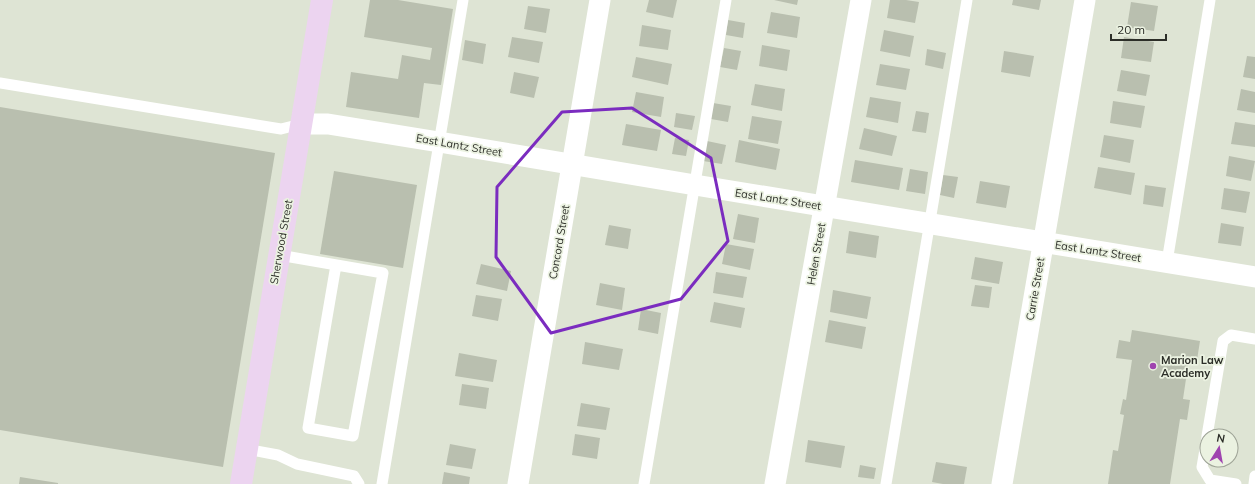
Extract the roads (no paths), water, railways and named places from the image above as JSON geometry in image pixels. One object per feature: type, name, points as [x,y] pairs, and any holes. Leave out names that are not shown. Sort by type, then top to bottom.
[{"type":"street","name":"Sherwood Street","points":[[240,484],[322,0]]},
{"type":"street","name":"Concord Street","points":[[518,484],[600,0]]},
{"type":"street","name":"Helen Street","points":[[775,484],[861,0]]},
{"type":"street","name":"Carrie Street","points":[[1002,484],[1085,0]]},
{"type":"street","name":"East Lantz Street","points":[[301,124],[328,124],[930,224],[1255,276]]},
{"type":"lane","points":[[382,484],[463,0]]},
{"type":"lane","points":[[644,484],[726,0]]},
{"type":"lane","points":[[886,484],[967,0]]},
{"type":"lane","points":[[1167,262],[1210,0]]},
{"type":"lane","points":[[0,83],[281,129],[301,124]]},
{"type":"lane","points":[[279,255],[383,273],[352,436],[308,428],[336,266]]},
{"type":"lane","points":[[1208,428],[1223,341],[1231,335],[1255,339]]},
{"type":"lane","points":[[246,449],[278,456],[297,464],[354,476],[359,484]]},
{"type":"lane","points":[[1203,468],[1210,480],[1236,484]]},
{"type":"lane","points":[[1254,484],[1255,476]]},
{"type":"place","name":"Marion Law Academy","points":[[1153,366]]}]
